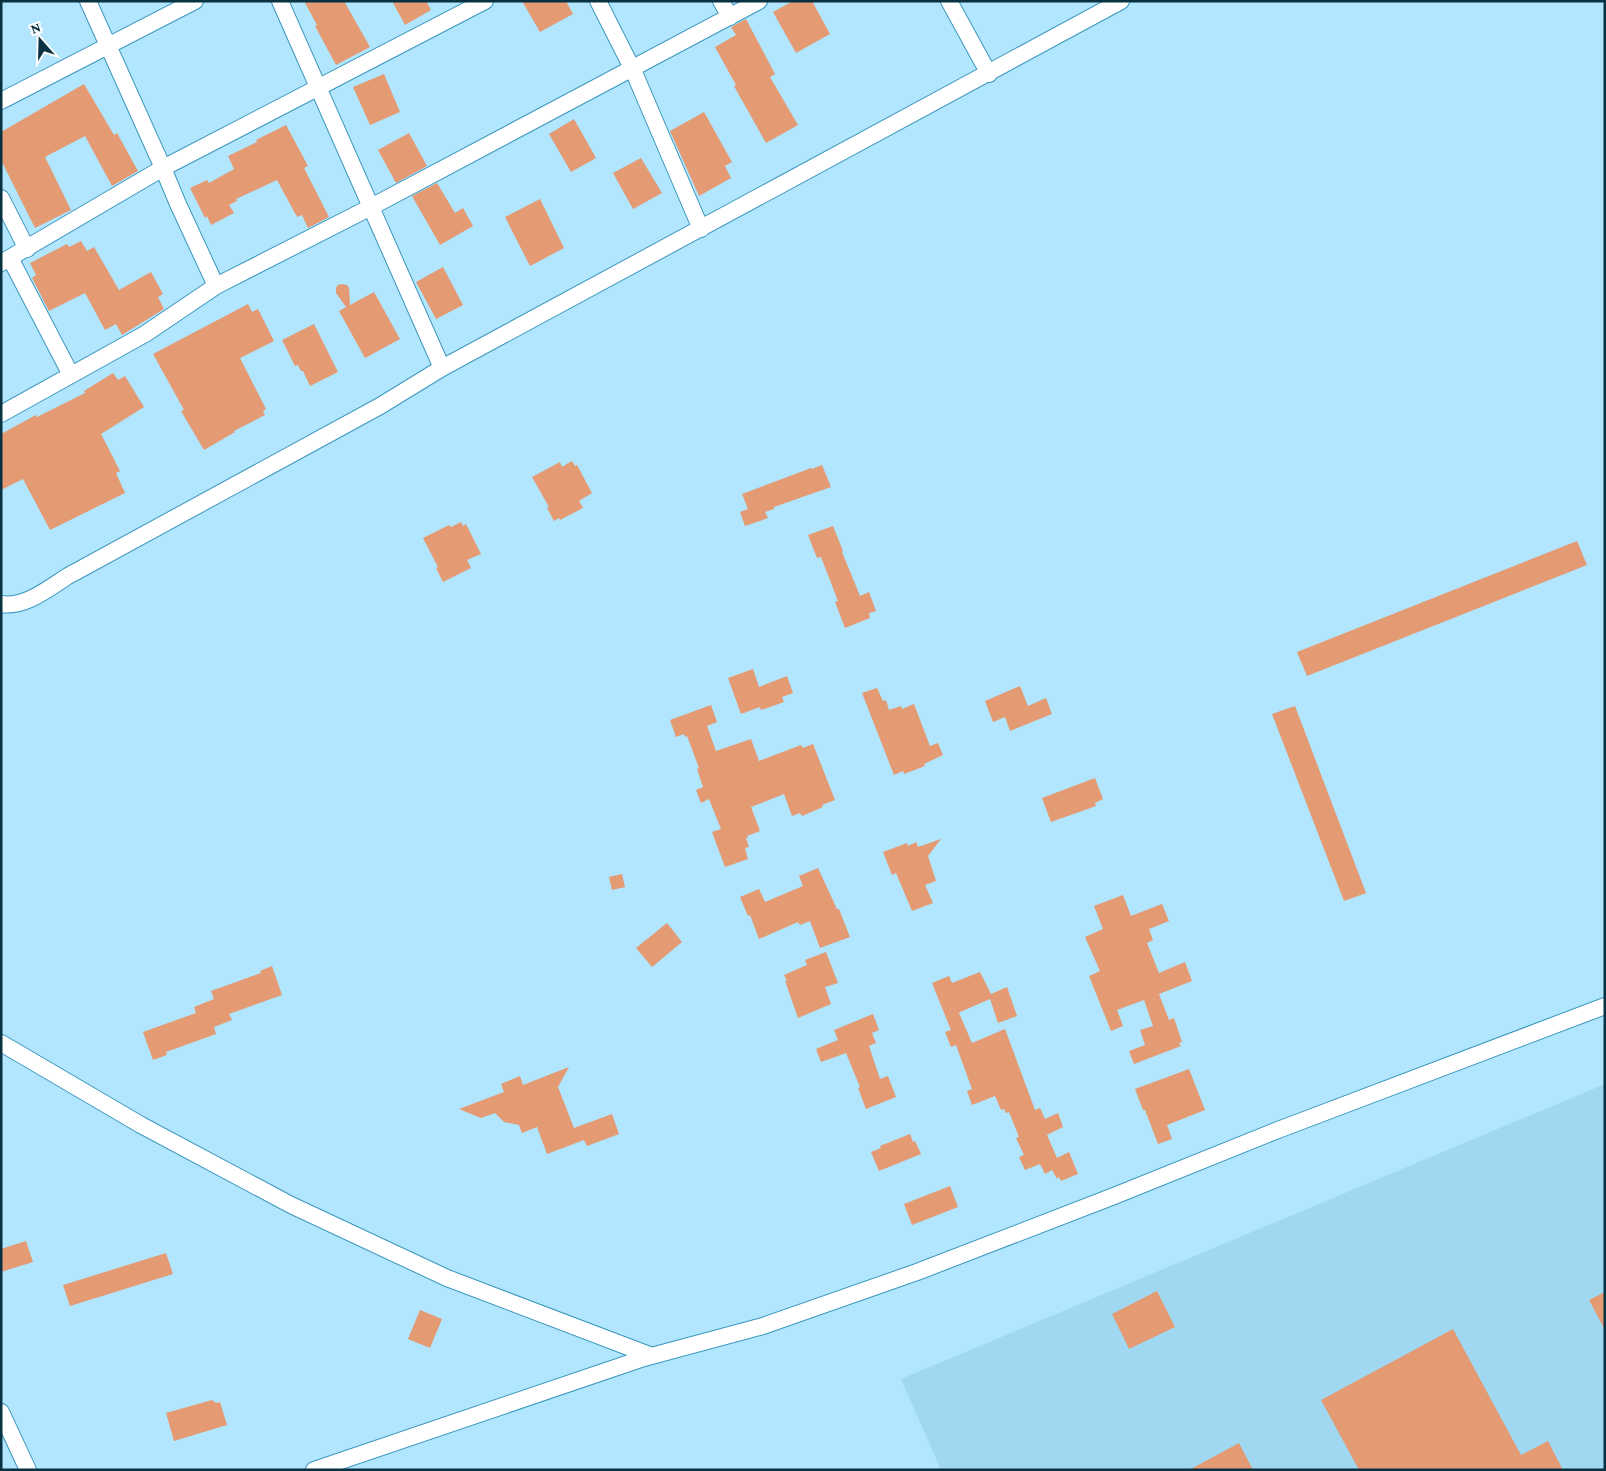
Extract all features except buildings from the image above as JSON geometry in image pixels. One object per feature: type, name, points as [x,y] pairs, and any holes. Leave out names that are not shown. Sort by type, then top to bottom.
[{"type":"street","points":[[88,1],[216,286]]},
{"type":"street","points":[[1,101],[195,1]]},
{"type":"street","points":[[280,1],[442,368]]},
{"type":"street","points":[[71,375],[6,261],[163,168],[485,1]]},
{"type":"street","points":[[598,1],[633,70],[701,229]]},
{"type":"street","points":[[721,1],[730,17]]},
{"type":"street","points":[[1,414],[145,334],[216,286],[633,70],[760,1]]},
{"type":"street","points":[[949,1],[989,74]]},
{"type":"street","points":[[1,604],[23,602],[41,593],[68,576],[380,406],[442,368],[1121,1]]},
{"type":"street","points":[[1,198],[27,249]]},
{"type":"street","points":[[314,1470],[652,1356],[763,1326],[917,1272],[1287,1126],[1605,1006]]},
{"type":"street","points":[[1,1043],[141,1125],[291,1206],[446,1278],[652,1356]]},
{"type":"street","points":[[1,1412],[28,1470]]},
{"type":"shaded area","points":[[1605,1084],[1605,1470],[941,1470],[901,1379]]}]
